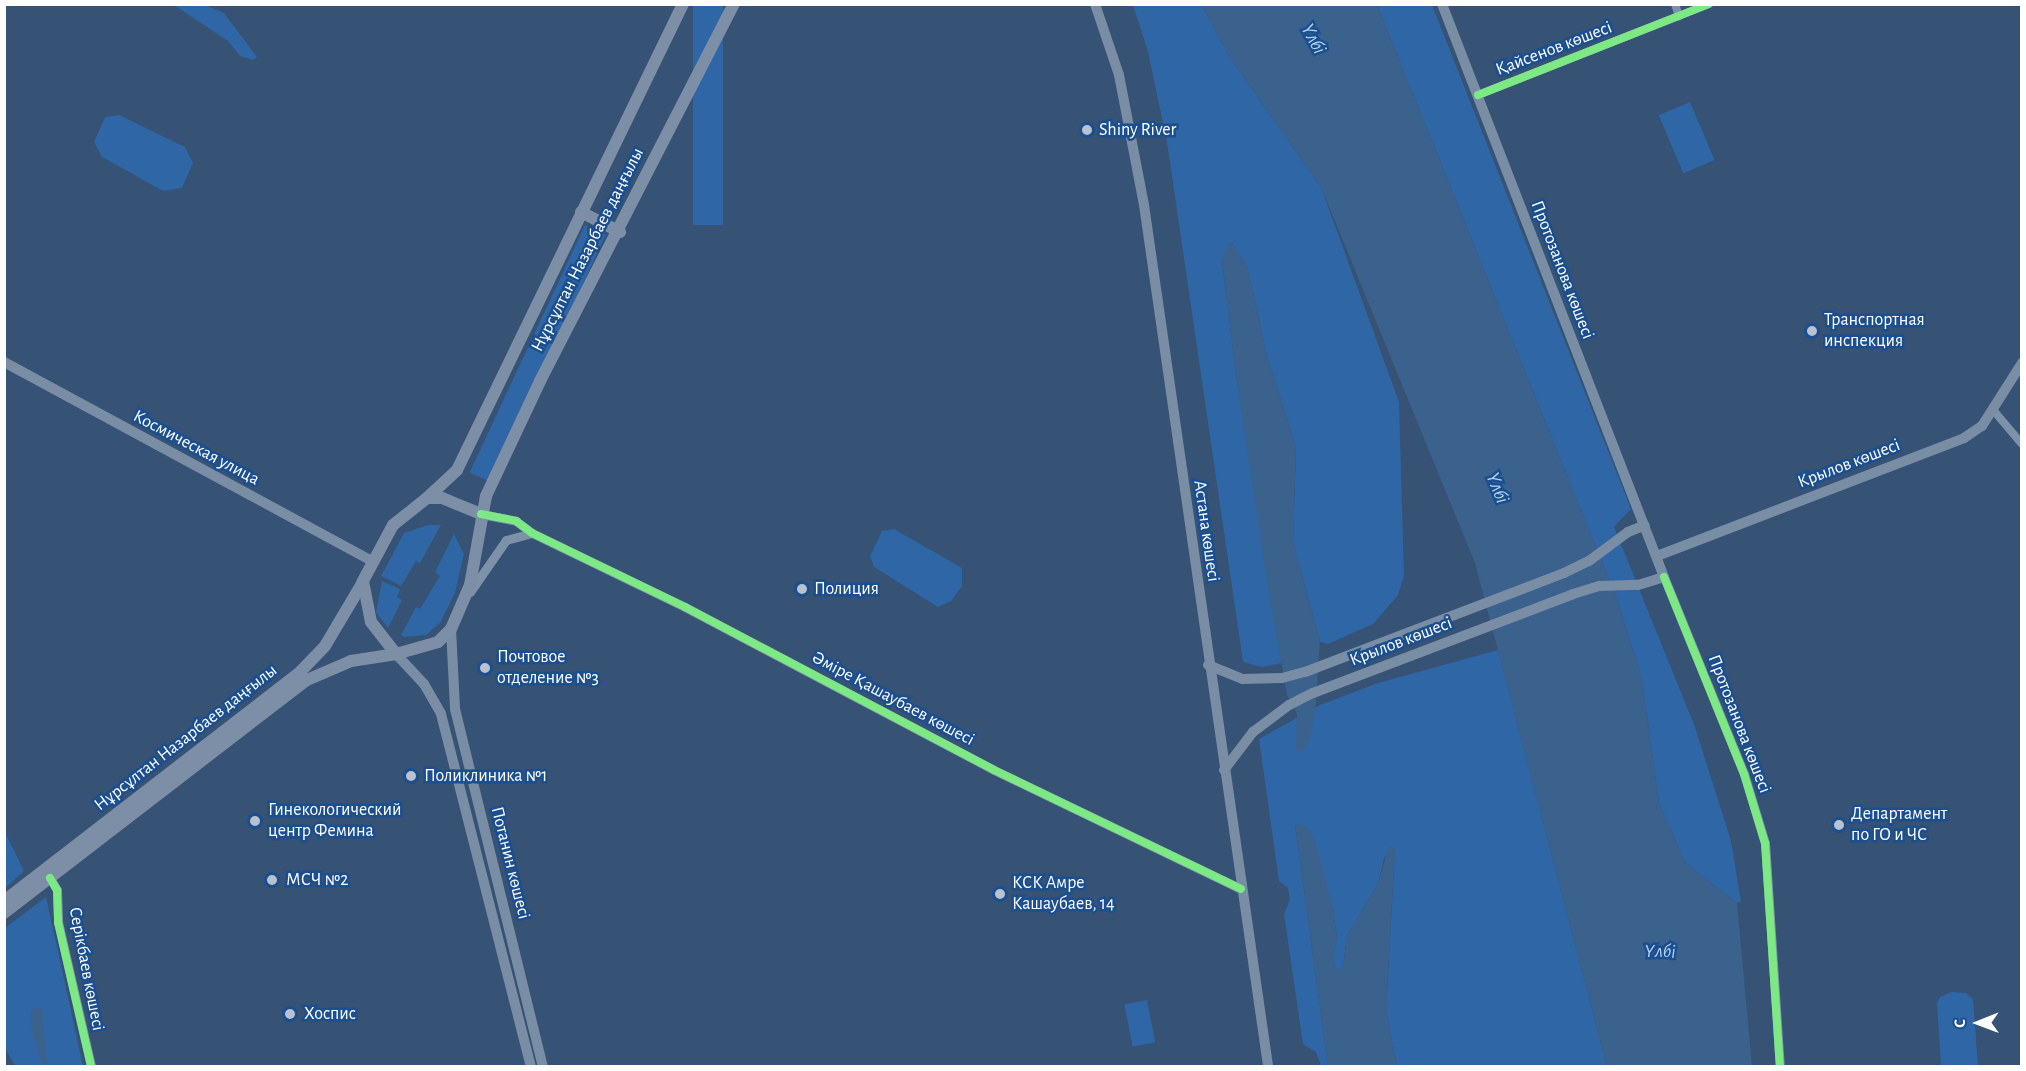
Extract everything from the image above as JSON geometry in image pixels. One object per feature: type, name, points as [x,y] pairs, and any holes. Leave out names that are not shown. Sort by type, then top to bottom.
[{"type":"main road","name":"Нұрсұлтан Назарбаев даңғылы","points":[[4,914],[37,882],[300,672],[325,646],[393,525],[457,470],[683,4]]},
{"type":"main road","name":"Нұрсұлтан Назарбаев даңғылы","points":[[4,901],[37,882],[50,878],[307,680],[351,661],[396,654],[438,642],[451,629],[465,600],[479,550],[481,514],[540,381],[620,232],[734,4]]},
{"type":"main road","name":"Астана көшесі","points":[[1095,4],[1119,75],[1143,201],[1208,664],[1268,1066]]},
{"type":"main road","name":"Протозанова көшесі","points":[[1442,4],[1664,577]]},
{"type":"main road","points":[[581,212],[620,232]]},
{"type":"main road","name":"Космическая улица","points":[[4,362],[372,561]]},
{"type":"main road","name":"Крылов көшесі","points":[[1657,556],[1964,438],[1982,426],[1994,411],[2022,363]]},
{"type":"main road","points":[[427,498],[442,498],[481,514]]},
{"type":"main road","name":"Крылов көшесі","points":[[1208,664],[1242,679],[1282,678],[1316,668],[1564,573],[1589,561],[1622,536],[1645,525]]},
{"type":"main road","name":"Крылов көшесі","points":[[1224,770],[1253,732],[1289,705],[1313,693],[1573,594],[1600,586],[1638,585],[1664,577]]},
{"type":"main road","points":[[363,581],[371,622],[396,654]]},
{"type":"main road","name":"Потанин көшесі","points":[[451,629],[457,716],[543,1066]]},
{"type":"main road","name":"Потанин көшесі","points":[[396,654],[424,684],[441,714],[531,1066]]},
{"type":"street","points":[[1675,4],[1679,16]]},
{"type":"street","name":"Қайсенов көшесі","points":[[1478,95],[1709,4]]},
{"type":"street","points":[[1994,411],[2022,444]]},
{"type":"street","name":"Әміре Қашаубаев көшесі","points":[[481,514],[516,521],[532,533],[686,607],[994,770],[1241,889]]},
{"type":"street","points":[[465,600],[506,540],[532,533]]},
{"type":"street","name":"Протозанова көшесі","points":[[1664,577],[1744,774],[1765,843],[1780,1066]]},
{"type":"street","name":"Серікбаев көшесі","points":[[50,878],[57,890],[58,922],[91,1066]]},
{"type":"shaded area","points":[[174,5],[205,5],[224,13],[257,57],[253,60],[240,56],[228,41]]},
{"type":"shaded area","points":[[693,5],[723,5],[723,225],[693,225]]},
{"type":"shaded area","points":[[1133,5],[1202,5],[1227,53],[1321,187],[1399,402],[1404,576],[1398,595],[1373,624],[1328,644],[1320,642],[1293,542],[1296,447],[1267,356],[1247,266],[1231,242],[1222,260],[1236,375],[1282,663],[1262,667],[1243,662],[1167,142],[1148,52]]},
{"type":"shaded area","points":[[1377,5],[1432,5],[1631,509],[1614,527],[1695,727],[1731,841],[1741,902],[1737,903],[1686,864],[1659,803],[1642,680],[1617,599]]},
{"type":"shaded area","points":[[1690,102],[1715,160],[1683,173],[1659,115]]},
{"type":"shaded area","points":[[119,115],[185,147],[193,163],[182,188],[163,191],[102,157],[94,142],[105,117]]},
{"type":"shaded area","points":[[585,225],[606,235],[490,482],[470,472]]},
{"type":"shaded area","points":[[428,525],[441,525],[420,563],[416,561],[401,586],[381,576],[404,533]]},
{"type":"shaded area","points":[[894,529],[962,568],[962,586],[951,601],[938,607],[874,567],[870,556],[882,531]]},
{"type":"shaded area","points":[[454,534],[464,554],[455,593],[440,623],[426,635],[404,637],[401,635],[416,607],[420,609],[440,576],[435,572]]},
{"type":"shaded area","points":[[382,581],[400,589],[397,597],[402,600],[388,628],[376,612]]},
{"type":"shaded area","points":[[1498,650],[1607,1066],[1397,1066],[1386,1010],[1395,848],[1384,858],[1378,884],[1347,936],[1343,967],[1337,972],[1332,958],[1337,939],[1333,909],[1322,875],[1295,824],[1328,1066],[1321,1066],[1316,1052],[1303,1044],[1284,914],[1290,899],[1288,888],[1279,881],[1259,739],[1320,705],[1378,683]]},
{"type":"shaded area","points":[[4,830],[24,871],[5,888],[4,888]]},
{"type":"shaded area","points":[[46,897],[83,1066],[15,1066],[5,1048],[5,928]]},
{"type":"shaded area","points":[[1951,992],[1966,993],[1973,999],[1978,1066],[1941,1066],[1937,1003],[1940,997]]},
{"type":"shaded area","points":[[1147,1000],[1155,1042],[1133,1047],[1124,1004]]},
{"type":"water","name":"Үлбі","points":[[1202,5],[1377,5],[1617,599],[1642,680],[1659,803],[1686,864],[1737,903],[1752,1066],[1607,1066],[1475,563],[1321,187],[1227,53]]},
{"type":"water","points":[[1231,242],[1247,266],[1267,356],[1296,447],[1293,542],[1320,642],[1315,714],[1309,740],[1301,753],[1296,749],[1297,714],[1287,695],[1270,600],[1236,375],[1222,259]]},
{"type":"water","points":[[1295,824],[1309,828],[1314,838],[1333,909],[1337,939],[1332,958],[1337,972],[1343,967],[1347,936],[1378,884],[1389,846],[1395,848],[1386,1010],[1397,1066],[1328,1066]]},
{"type":"water","points":[[36,1007],[42,1007],[47,1066],[43,1066],[32,1033],[31,1012]]},
{"type":"cycle path","points":[[1478,95],[1709,4]]},
{"type":"cycle path","points":[[481,514],[516,521],[532,533],[685,607],[994,770],[1241,889]]},
{"type":"cycle path","points":[[1664,577],[1744,774],[1765,843],[1780,1066]]},
{"type":"cycle path","points":[[50,878],[57,890],[58,922],[91,1066]]},
{"type":"place","name":"Shiny River","points":[[1087,130]]},
{"type":"place","name":"Транспортная инспекция","points":[[1812,331]]},
{"type":"place","name":"Полиция","points":[[802,589]]},
{"type":"place","name":"Почтовое отделение №3","points":[[485,668]]},
{"type":"place","name":"Поликлиника №1","points":[[411,776]]},
{"type":"place","name":"Гинекологический центр Фемина","points":[[255,821]]},
{"type":"place","name":"Департамент по ГО и ЧС","points":[[1839,825]]},
{"type":"place","name":"МСЧ №2","points":[[272,880]]},
{"type":"place","name":"КСК Амре Кашаубаев, 14","points":[[1000,894]]},
{"type":"place","name":"Хоспис","points":[[290,1014]]}]
